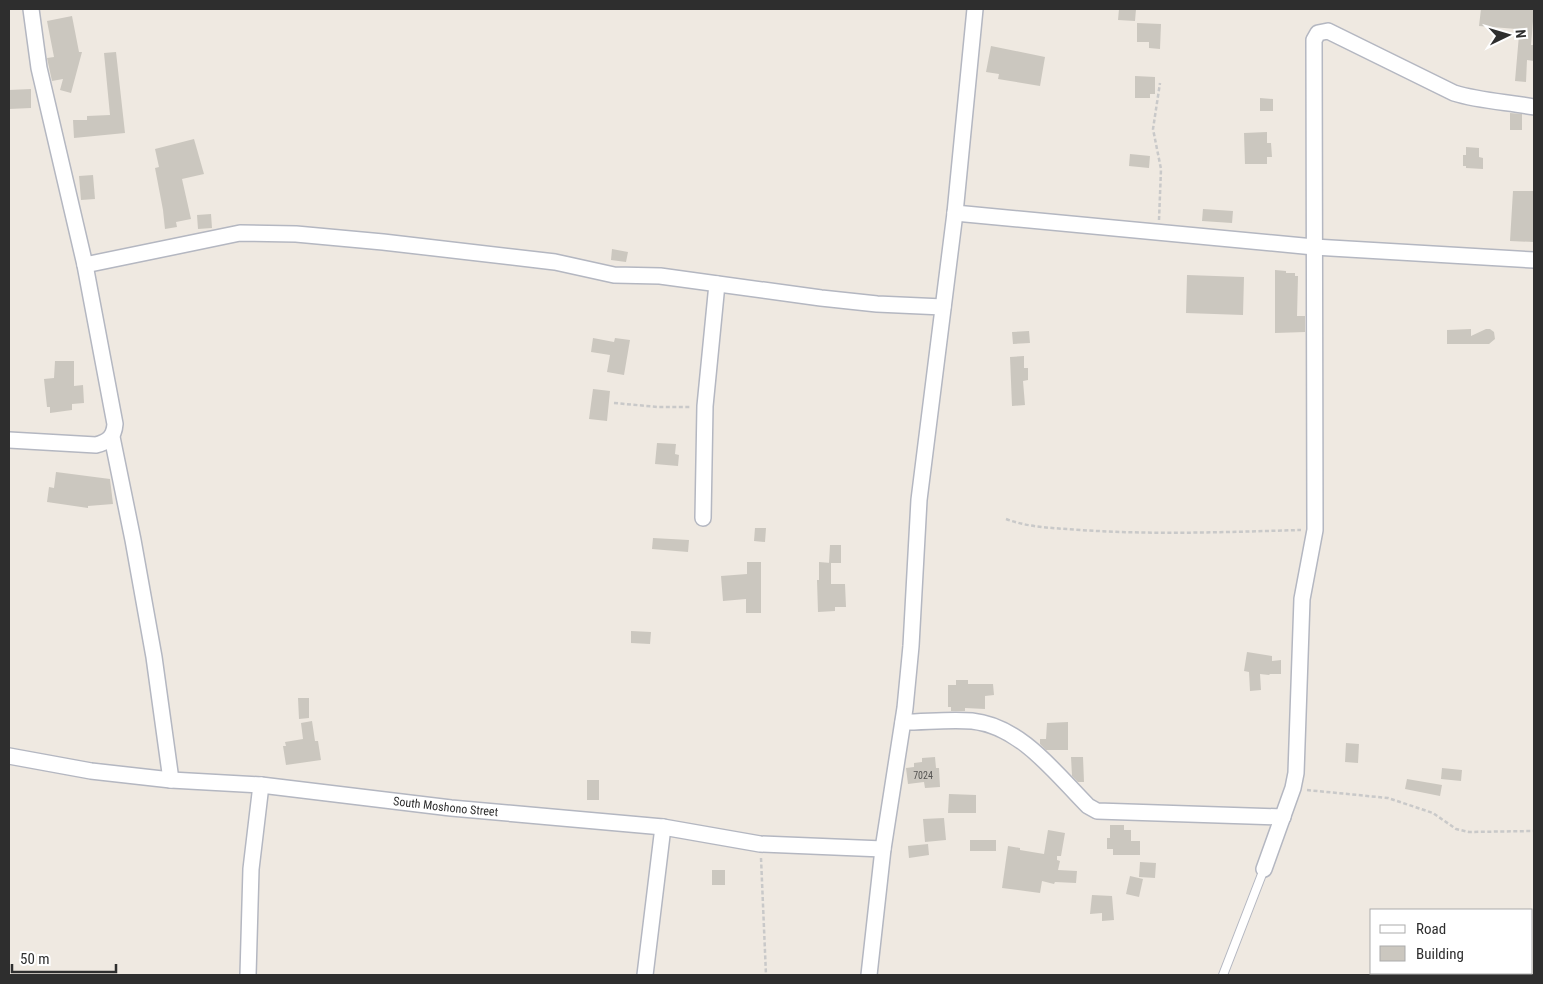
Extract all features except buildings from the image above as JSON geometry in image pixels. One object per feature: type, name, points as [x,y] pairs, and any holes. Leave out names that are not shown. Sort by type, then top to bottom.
[{"type":"street","points":[[31,9],[39,68],[85,265],[115,424],[112,437],[134,540],[154,657],[171,780]]},
{"type":"street","points":[[869,975],[884,849],[903,722],[911,646],[919,500],[955,213],[976,9]]},
{"type":"street","points":[[1264,869],[1293,788],[1297,759],[1302,599],[1315,530],[1314,40],[1318,32],[1328,31],[1454,92],[1476,99],[1534,107]]},
{"type":"street","points":[[955,213],[1314,247],[1534,260]]},
{"type":"street","points":[[85,265],[217,236],[254,232],[296,234],[562,263],[614,274],[660,276],[877,304],[943,307]]},
{"type":"street","points":[[702,518],[705,406],[717,284]]},
{"type":"street","points":[[9,440],[86,446],[104,443],[112,437]]},
{"type":"street","points":[[903,722],[973,721],[994,726],[1009,733],[1028,746],[1088,806],[1097,811],[1282,818]]},
{"type":"street","name":"South Moshono Street","points":[[9,756],[91,771],[171,780],[261,785],[450,808],[663,826],[760,844],[884,849]]},
{"type":"street","points":[[248,975],[250,869],[261,785]]},
{"type":"street","points":[[645,975],[663,826]]},
{"type":"lane","points":[[1223,975],[1264,869]]},
{"type":"path","points":[[1158,231],[1161,169],[1153,129],[1160,82]]},
{"type":"path","points":[[614,403],[658,407],[705,406]]},
{"type":"path","points":[[1006,519],[1027,526],[1100,531],[1198,533],[1315,530]]},
{"type":"path","points":[[1293,788],[1388,798],[1433,813],[1456,829],[1469,832],[1534,831]]},
{"type":"path","points":[[760,844],[766,975]]}]
